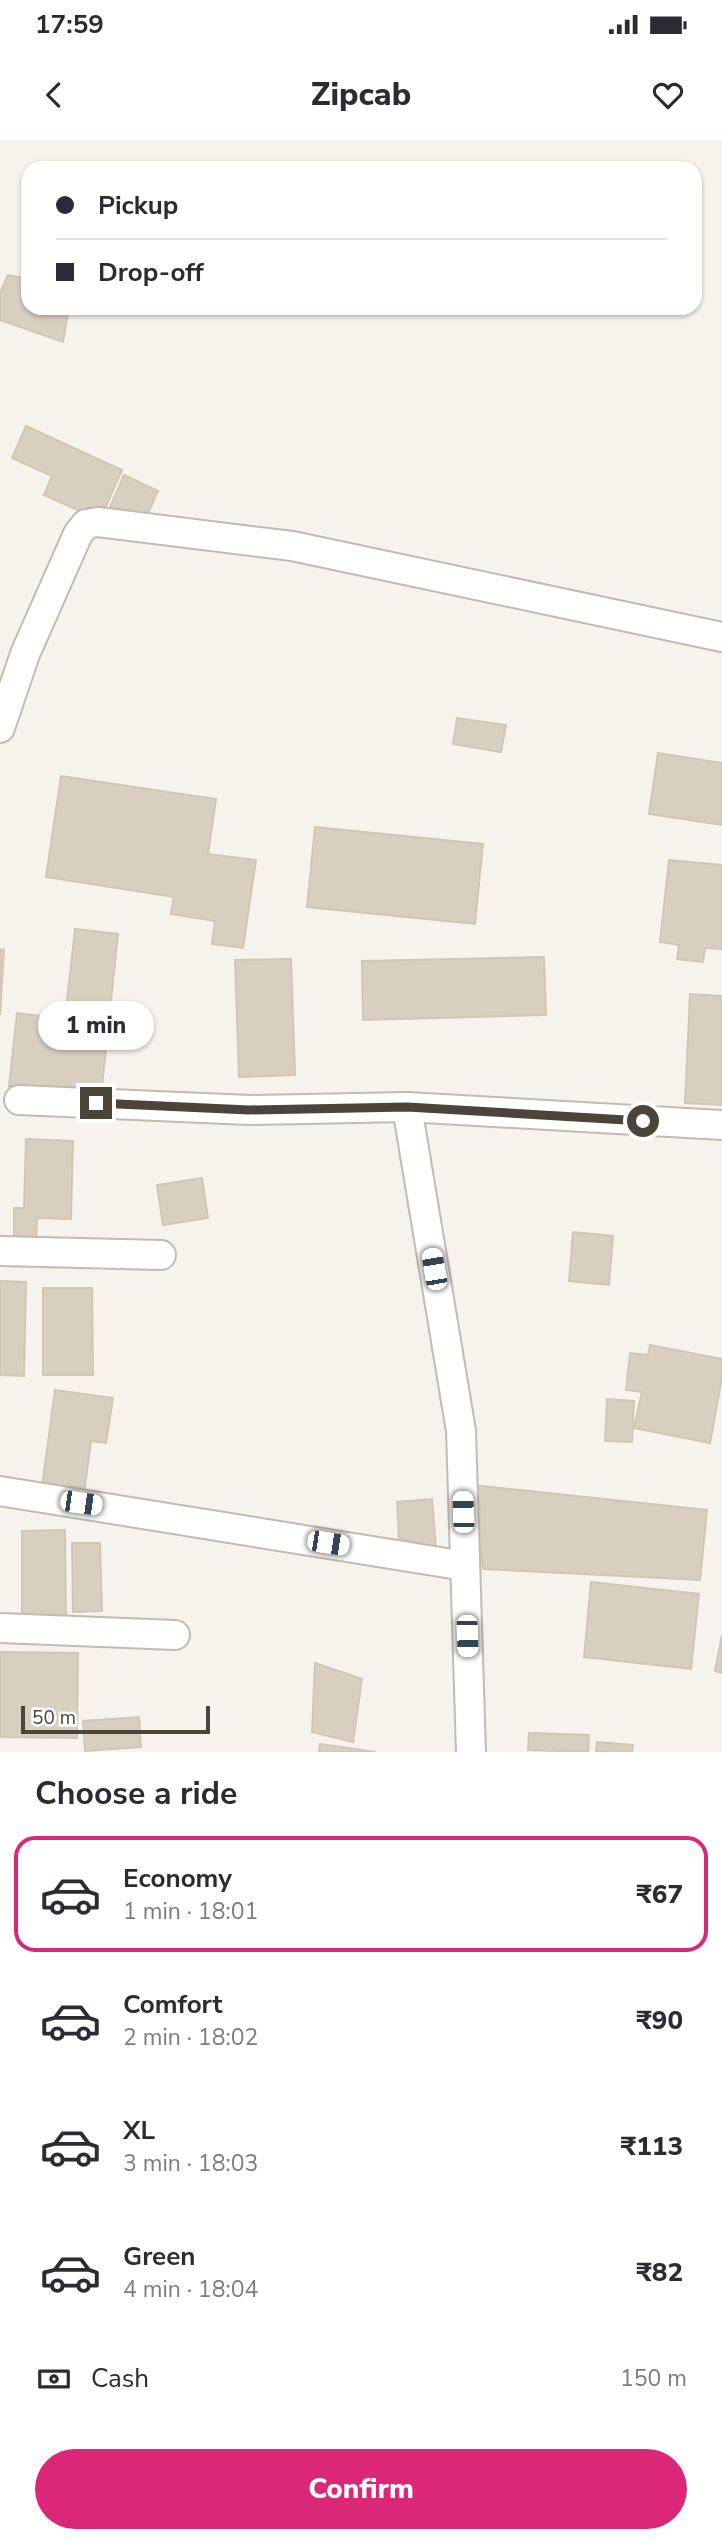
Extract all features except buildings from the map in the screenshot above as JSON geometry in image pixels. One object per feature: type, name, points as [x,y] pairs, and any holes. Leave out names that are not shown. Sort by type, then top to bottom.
[{"type":"street","points":[[0,728],[25,654],[78,534],[86,524],[98,522],[292,546],[722,636]]},
{"type":"street","points":[[19,1100],[249,1110],[407,1107],[722,1125]]},
{"type":"street","points":[[407,1107],[461,1431],[471,1752]]},
{"type":"street","points":[[0,1251],[162,1255]]},
{"type":"street","points":[[0,1491],[465,1566]]},
{"type":"street","points":[[0,1628],[175,1635]]},
{"type":"route","points":[[96,1103],[249,1110],[407,1107],[643,1121]]}]
